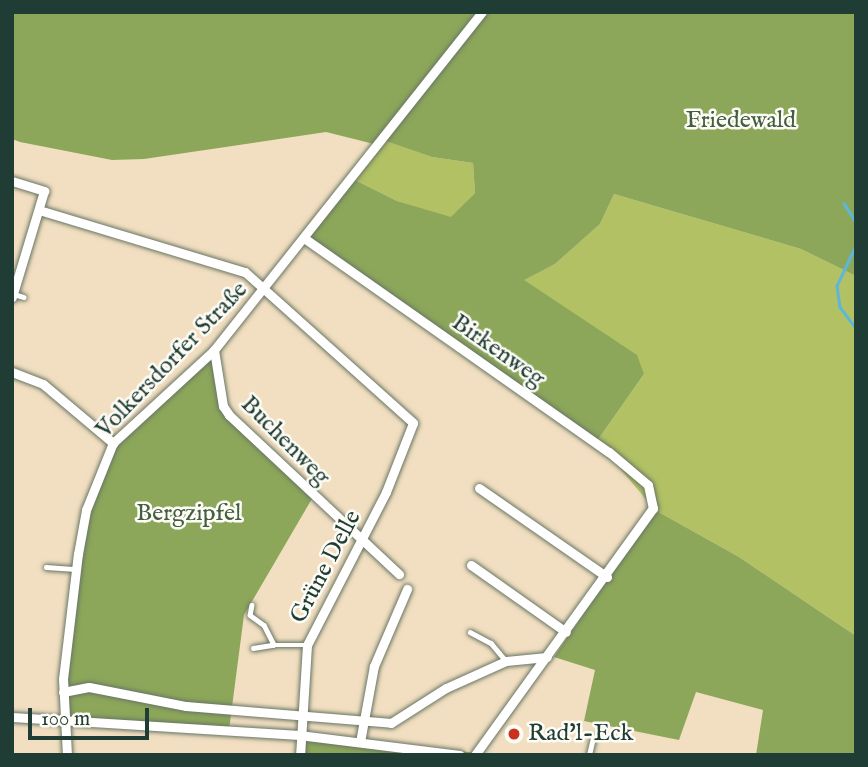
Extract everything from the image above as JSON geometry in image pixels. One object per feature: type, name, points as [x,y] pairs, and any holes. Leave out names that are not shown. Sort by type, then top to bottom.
[{"type":"street","name":"Volkersdorfer Straße","points":[[67,755],[63,692],[76,569],[86,510],[113,443],[214,351],[482,12]]},
{"type":"street","points":[[12,181],[44,191],[13,295]]},
{"type":"street","points":[[39,210],[228,264],[266,288]]},
{"type":"street","name":"Birkenweg","points":[[304,238],[608,452],[649,485],[653,508],[607,577]]},
{"type":"street","name":"Grüne Delle","points":[[266,288],[413,423],[362,540],[307,645],[299,735],[300,755]]},
{"type":"street","name":"Buchenweg","points":[[214,351],[223,406],[229,415],[399,574]]},
{"type":"street","points":[[12,372],[43,384],[113,443]]},
{"type":"street","points":[[475,755],[607,577],[479,488]]},
{"type":"street","points":[[471,565],[566,632]]},
{"type":"street","points":[[360,742],[374,666],[407,589]]},
{"type":"street","points":[[63,692],[89,687],[186,706],[365,723],[391,723],[446,688],[506,661],[547,657]]},
{"type":"street","points":[[12,717],[299,735],[460,755]]},
{"type":"lane","points":[[13,295],[24,297]]},
{"type":"lane","points":[[46,567],[76,569]]},
{"type":"lane","points":[[252,605],[250,615],[264,625],[274,645]]},
{"type":"lane","points":[[470,632],[491,643],[506,661]]},
{"type":"lane","points":[[254,648],[307,645]]},
{"type":"lane","points":[[589,755],[593,737]]},
{"type":"green space","name":"Friedewald","points":[[12,12],[856,12],[856,276],[801,249],[614,194],[600,224],[555,264],[524,280],[637,355],[644,374],[597,441],[308,239],[355,180],[397,201],[451,217],[475,193],[473,163],[432,157],[383,140],[378,145],[326,132],[144,159],[112,160],[20,142],[12,139]]},
{"type":"green space","points":[[387,141],[432,157],[473,163],[475,193],[451,218],[397,201],[355,180]]},
{"type":"green space","points":[[614,194],[801,249],[856,276],[856,636],[739,557],[655,510],[597,441],[644,374],[523,280],[555,264],[600,224]]},
{"type":"green space","name":"Bergzipfel","points":[[214,350],[223,406],[313,497],[244,615],[229,730],[64,719],[63,687],[86,510],[113,443]]},
{"type":"green space","points":[[655,510],[739,557],[856,636],[856,755],[756,755],[763,710],[696,692],[679,740],[584,721],[595,670],[554,657]]},
{"type":"green space","points":[[303,733],[477,753],[486,755],[304,755]]},
{"type":"waterway","points":[[844,203],[856,222]]},
{"type":"waterway","points":[[856,246],[837,286],[840,307],[856,328]]},
{"type":"place","name":"Rad'l-Eck","points":[[514,734]]}]
